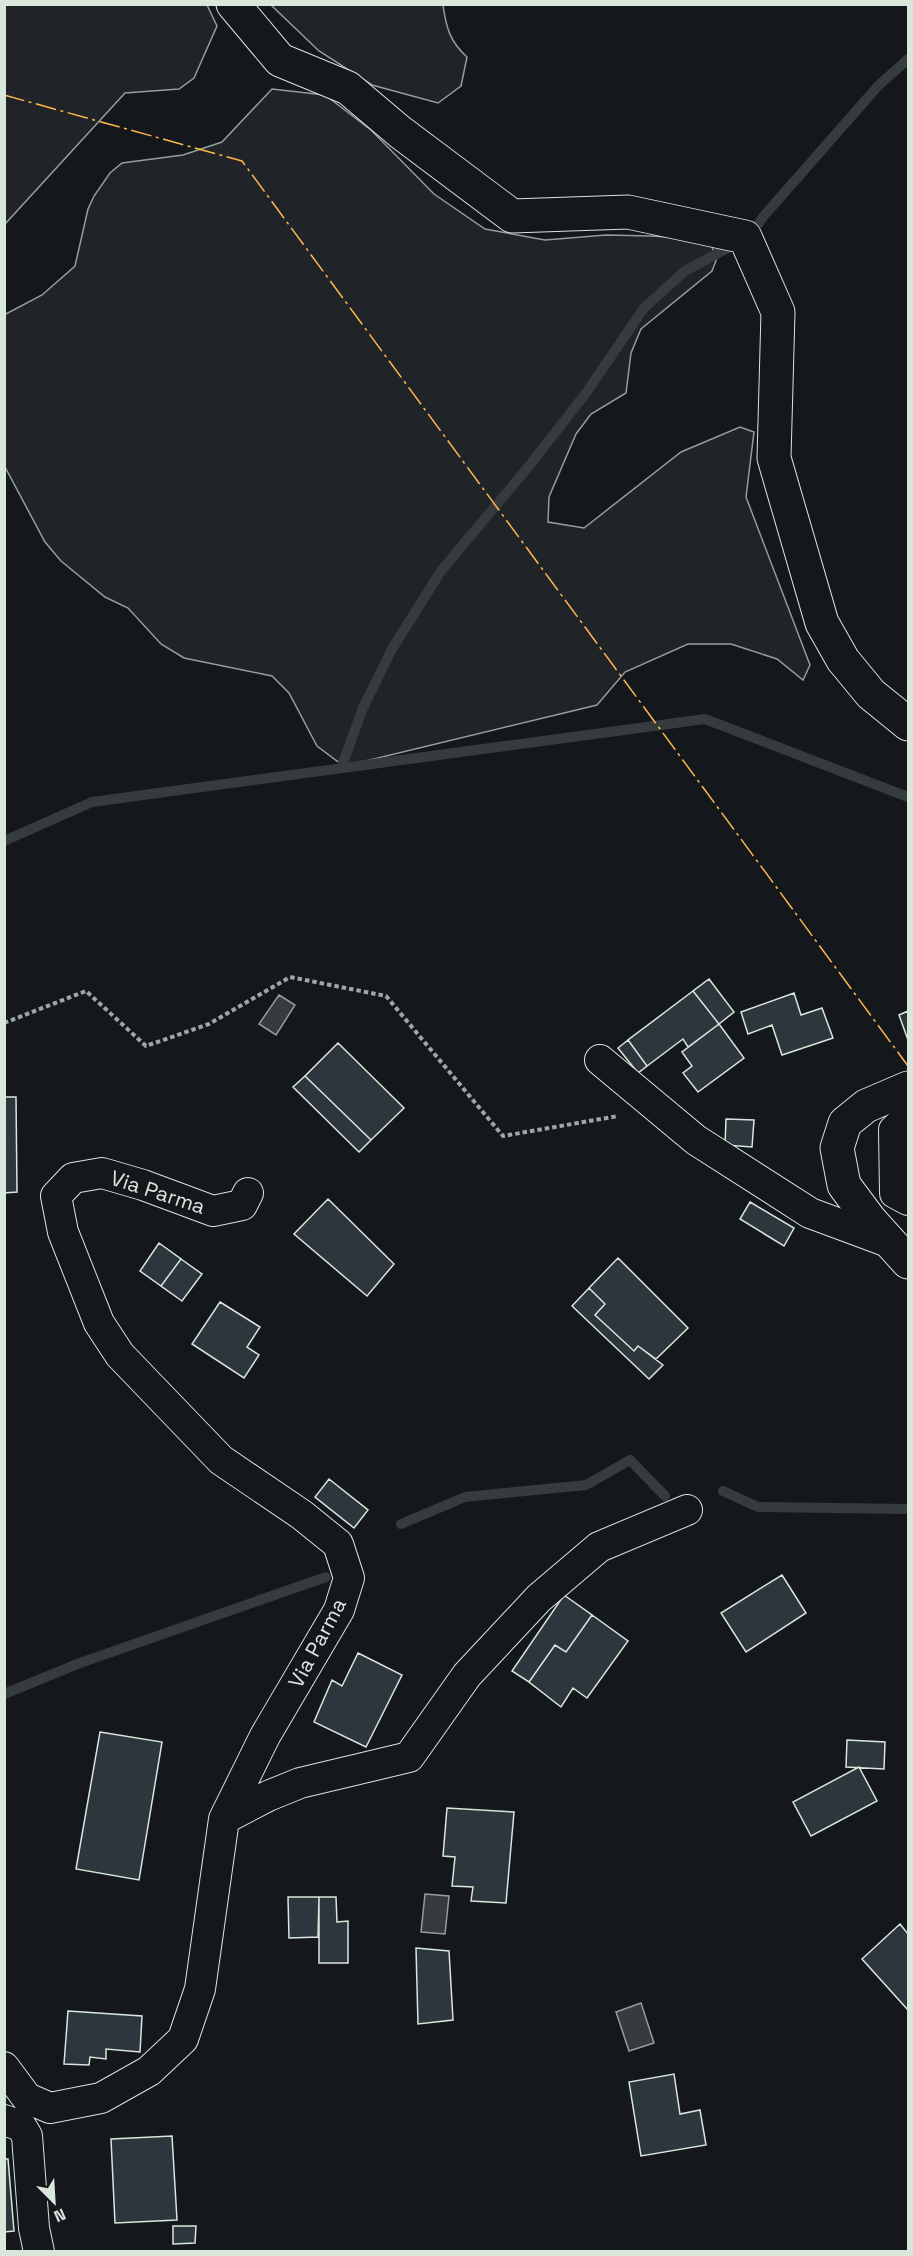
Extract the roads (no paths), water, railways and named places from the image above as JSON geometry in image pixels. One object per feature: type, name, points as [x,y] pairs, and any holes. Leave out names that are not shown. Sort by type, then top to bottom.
[{"type":"street","points":[[233,4],[280,60],[348,88],[400,132],[512,216],[628,212],[745,237],[778,312],[774,458],[822,623],[843,660],[871,694],[909,724]]},
{"type":"street","points":[[600,1060],[696,1140],[810,1213],[900,1253]]},
{"type":"street","points":[[900,1253],[844,1185],[837,1148],[845,1123],[866,1106],[909,1088]]},
{"type":"street","points":[[909,1117],[894,1130],[895,1193],[909,1200]]},
{"type":"street","name":"Via Parma","points":[[4,2067],[27,2098],[50,2108],[101,2098],[149,2071],[183,2039],[200,1989],[224,1819],[265,1737],[339,1610],[349,1578],[338,1544],[302,1515],[221,1460],[120,1355],[99,1323],[63,1232],[56,1196],[73,1178],[102,1173],[143,1185],[213,1211],[242,1205],[248,1193]]},
{"type":"street","points":[[224,1819],[268,1796],[300,1783],[409,1756],[467,1675],[539,1598],[599,1547],[687,1510]]},
{"type":"street","points":[[4,2120],[21,2126],[27,2136],[34,2229],[39,2252]]},
{"type":"waterway","points":[[749,237],[763,217],[878,86],[908,59]]},
{"type":"waterway","points":[[341,768],[363,708],[392,649],[441,571],[529,466],[586,393],[644,308],[685,271],[735,244]]},
{"type":"waterway","points":[[4,841],[92,802],[705,719],[908,797]]},
{"type":"waterway","points":[[401,1524],[465,1497],[586,1485],[630,1460],[665,1496]]},
{"type":"waterway","points":[[723,1491],[758,1507],[908,1509]]},
{"type":"waterway","points":[[4,1694],[80,1663],[326,1577]]}]
